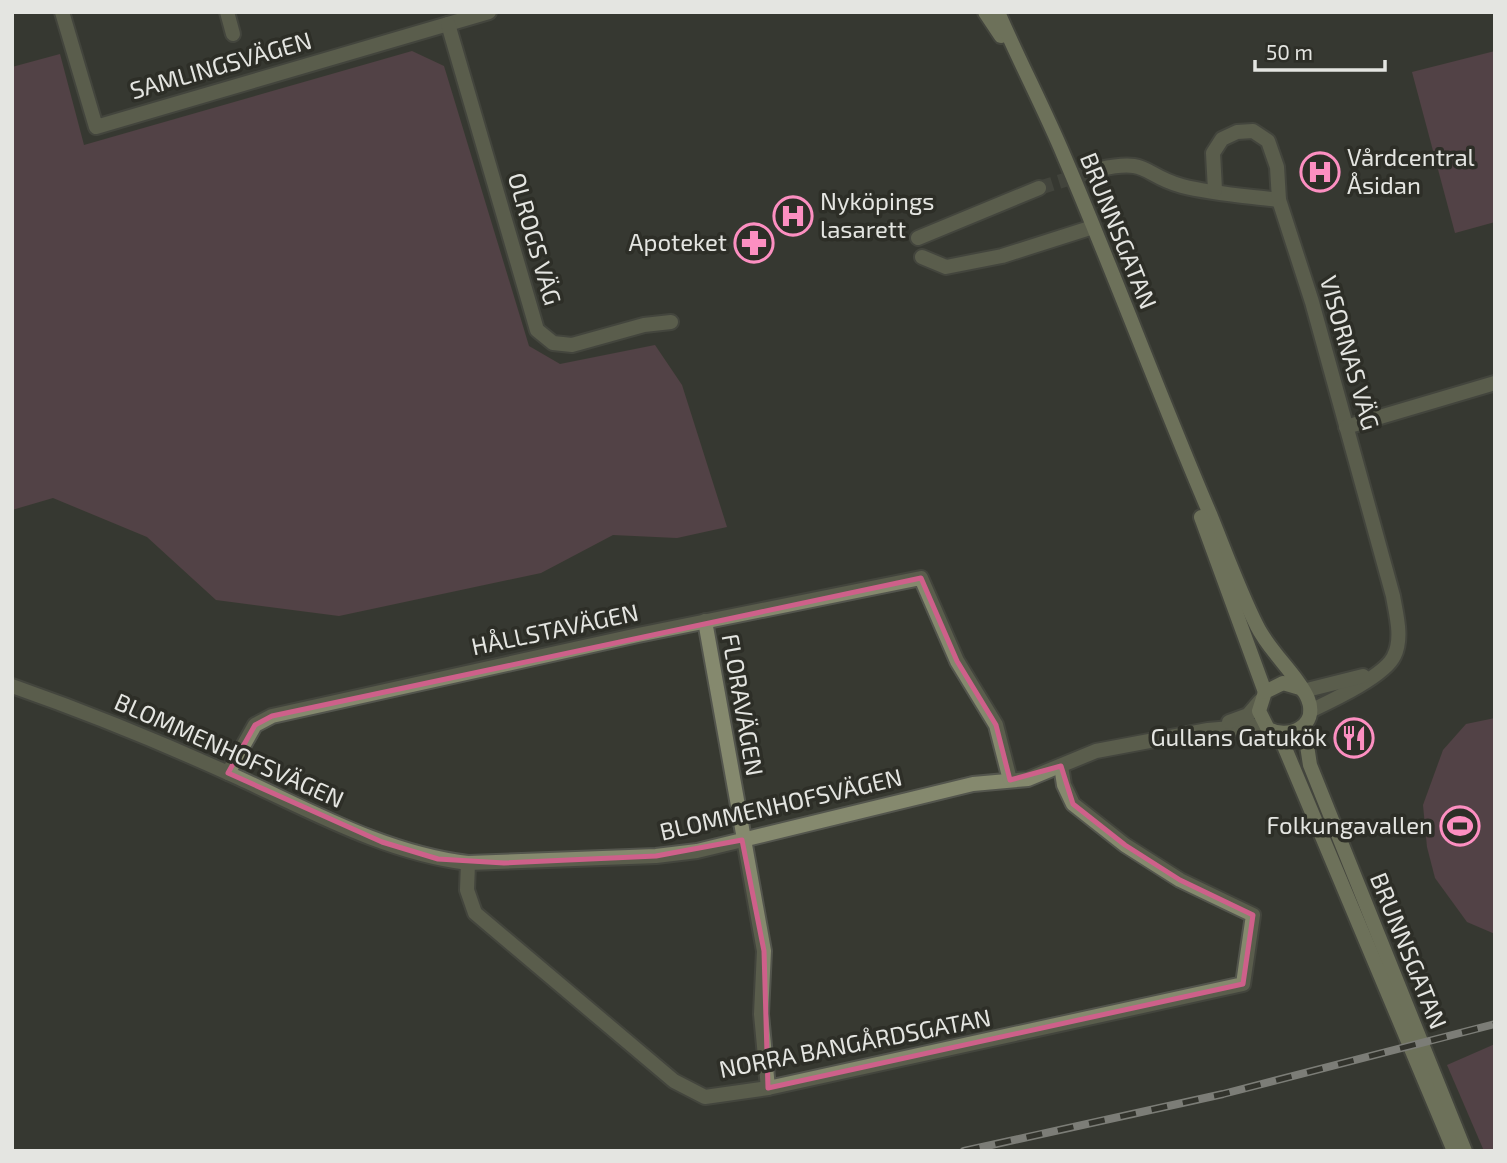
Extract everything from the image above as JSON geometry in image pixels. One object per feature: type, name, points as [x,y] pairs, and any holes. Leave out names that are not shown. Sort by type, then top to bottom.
[{"type":"main road","name":"BRUNNSGATAN","points":[[985,12],[1020,63]]},
{"type":"main road","name":"BRUNNSGATAN","points":[[998,12],[1064,155],[1168,419],[1257,627],[1302,689]]},
{"type":"main road","name":"BRUNNSGATAN","points":[[1168,419],[1262,697]]},
{"type":"main road","points":[[1283,683],[1302,689],[1310,711],[1304,726],[1297,732],[1279,734],[1265,725],[1259,711],[1262,697],[1283,683]]},
{"type":"main road","name":"BRUNNSGATAN","points":[[1304,726],[1310,765],[1465,1151]]},
{"type":"main road","name":"BRUNNSGATAN","points":[[1279,734],[1454,1151]]},
{"type":"street","name":"SAMLINGSVÄGEN","points":[[62,12],[96,127],[489,12]]},
{"type":"street","points":[[227,12],[233,34]]},
{"type":"street","name":"OLROGS VÄG","points":[[448,24],[537,330],[553,343],[572,345],[644,325],[671,323]]},
{"type":"street","name":"VISORNAS VÄG","points":[[1215,190],[1213,153],[1222,139],[1237,132],[1253,131],[1268,141],[1277,167],[1279,200],[1312,302],[1387,573],[1399,632],[1394,657],[1378,672],[1310,711]]},
{"type":"street","points":[[1100,169],[1122,164],[1143,166],[1180,185],[1279,200]]},
{"type":"street","points":[[918,238],[1040,188]]},
{"type":"street","points":[[922,257],[946,267],[1002,256],[1093,227]]},
{"type":"street","points":[[1346,427],[1495,383]]},
{"type":"street","name":"HÅLLSTAVÄGEN","points":[[228,773],[255,725],[272,716],[705,621],[922,578],[957,661],[996,724],[1010,780]]},
{"type":"street","name":"FLORAVÄGEN","points":[[705,621],[742,840],[764,951],[761,1014],[768,1088]]},
{"type":"street","points":[[1302,689],[1378,672]]},
{"type":"street","name":"BLOMMENHOFSVÄGEN","points":[[12,686],[105,721],[382,842],[438,859],[468,863],[656,856],[742,840],[973,784],[1042,775],[1096,751],[1208,730],[1265,725]]},
{"type":"street","name":"BLOMMENHOFSVÄGEN","points":[[1208,730],[1248,715],[1262,697]]},
{"type":"street","name":"NORRA BANGÅRDSGATAN","points":[[468,863],[467,890],[475,913],[674,1081],[705,1097],[768,1088],[1243,984],[1252,915],[1180,880],[1125,845],[1073,804],[1064,785],[1061,766]]},
{"type":"highlighted area","points":[[921,578],[957,661],[996,725],[1010,780],[1061,766],[1073,804],[1125,845],[1180,880],[1253,915],[1243,984],[768,1088],[764,951],[742,840],[656,856],[504,863],[438,859],[382,842],[228,773],[255,725],[272,716]]},
{"type":"shaded area","points":[[412,51],[444,66],[529,346],[560,364],[655,345],[682,385],[727,527],[677,538],[613,535],[541,573],[339,616],[216,600],[147,537],[53,498],[12,510],[12,67],[60,54],[84,145]]},
{"type":"shaded area","points":[[1495,51],[1495,222],[1455,233],[1412,72]]},
{"type":"shaded area","name":"Folkungavallen","points":[[1495,718],[1495,934],[1467,922],[1435,878],[1427,847],[1423,805],[1443,750],[1466,724]]},
{"type":"shaded area","points":[[1495,1044],[1495,1151],[1484,1151],[1447,1065]]},
{"type":"tunnel","points":[[1039,188],[1100,169]]},
{"type":"railway","points":[[964,1151],[1223,1094],[1495,1024]]},
{"type":"place","name":"Vårdcentral Åsidan","points":[[1320,172]]},
{"type":"place","name":"Nyköpings lasarett","points":[[793,216]]},
{"type":"place","name":"Apoteket","points":[[754,243]]},
{"type":"place","name":"Gullans Gatukök","points":[[1354,738]]},
{"type":"place","name":"Folkungavallen","points":[[1460,826]]}]
